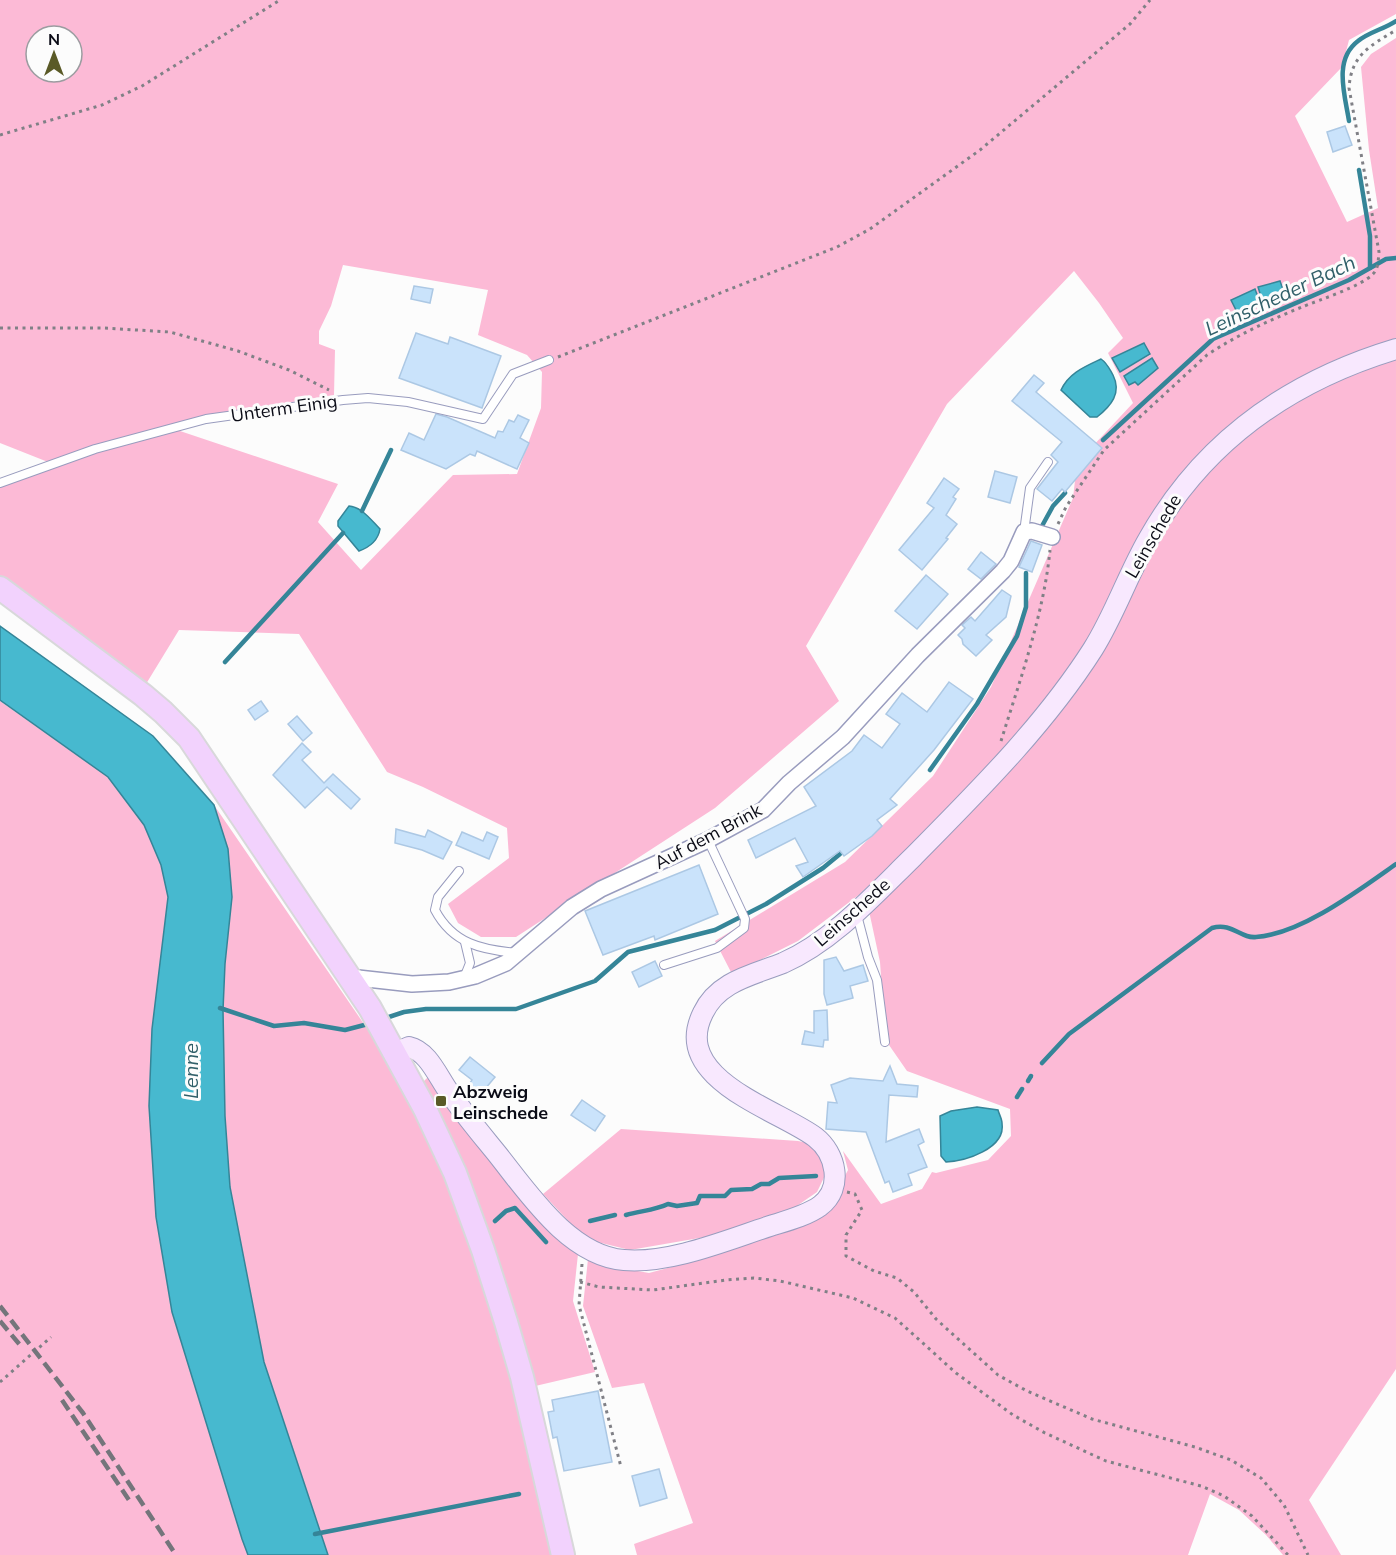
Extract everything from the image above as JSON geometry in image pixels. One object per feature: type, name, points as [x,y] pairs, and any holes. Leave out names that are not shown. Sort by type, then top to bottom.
[{"type":"main road","name":"Leinschede","points":[[832,1189],[834,1166],[824,1145],[801,1128],[730,1088],[707,1068],[699,1051],[698,1031],[704,1011],[715,995],[725,987],[810,950],[838,928],[952,817],[1022,741],[1056,700],[1092,650],[1146,543],[1167,507],[1208,457],[1258,415],[1297,390],[1344,367],[1396,349]]},
{"type":"main road","points":[[0,588],[143,695],[189,738],[375,1017],[425,1109],[455,1173],[483,1250],[522,1377],[563,1555]]},
{"type":"main road","points":[[395,1053],[409,1047],[420,1051],[468,1118],[545,1213],[586,1247],[604,1256],[627,1260],[657,1258],[680,1253],[802,1215],[821,1205],[832,1189]]},
{"type":"street","points":[[1024,532],[1032,531],[1052,537]]},
{"type":"street","name":"Auf dem Brink","points":[[349,976],[412,984],[475,976],[506,963],[572,907],[601,889],[708,840],[763,810],[789,783],[843,737],[918,655],[1003,572],[1011,561],[1024,532]]},
{"type":"lane","name":"Unterm Einig","points":[[0,483],[95,449],[206,419],[348,399],[368,398],[408,402],[483,419],[513,374],[549,360]]},
{"type":"lane","points":[[1024,532],[1029,488],[1048,462]]},
{"type":"lane","points":[[664,965],[717,948],[744,928],[745,919],[708,840]]},
{"type":"lane","points":[[459,871],[438,897],[435,910],[450,932],[465,942],[519,953]]},
{"type":"lane","points":[[856,910],[868,957],[878,980],[885,1042]]},
{"type":"lane","points":[[463,979],[470,963],[465,942]]},
{"type":"path","points":[[0,135],[102,105],[142,86],[280,0]]},
{"type":"path","points":[[549,360],[837,247],[870,229],[980,150],[1130,24],[1150,0]]},
{"type":"path","points":[[1000,742],[1027,657],[1048,568],[1052,537],[1066,507],[1104,450],[1207,355],[1226,342],[1360,282],[1373,274],[1377,267],[1379,252],[1349,88],[1350,74],[1355,62],[1367,48],[1396,30]]},
{"type":"path","points":[[0,328],[103,328],[170,332],[238,351],[290,370],[348,399]]},
{"type":"path","points":[[832,1189],[855,1194],[862,1210],[846,1235],[846,1256],[874,1271],[897,1278],[914,1292],[936,1319],[998,1375],[1027,1391],[1092,1419],[1195,1447],[1232,1460],[1261,1478],[1284,1505],[1308,1555]]},
{"type":"path","points":[[586,1247],[579,1305],[621,1467]]},
{"type":"path","points":[[580,1282],[607,1288],[653,1290],[754,1278],[780,1281],[853,1298],[895,1318],[956,1373],[1013,1414],[1045,1433],[1106,1461],[1201,1485],[1224,1496],[1252,1516],[1288,1555]]},
{"type":"path","points":[[0,1382],[51,1337]]},
{"type":"shaded area","points":[[0,0],[1396,0],[1396,14],[1349,40],[1342,67],[1295,116],[1347,222],[1378,208],[1369,150],[1361,67],[1371,54],[1396,38],[1396,1369],[1309,1500],[1341,1555],[1283,1555],[1266,1535],[1239,1510],[1210,1494],[1188,1555],[637,1555],[634,1544],[693,1523],[644,1383],[612,1388],[583,1306],[588,1259],[649,1273],[709,1257],[783,1232],[831,1202],[848,1170],[843,1151],[881,1204],[922,1189],[932,1172],[936,1173],[988,1160],[1011,1136],[1010,1109],[907,1071],[889,1045],[884,1018],[880,962],[869,911],[1103,650],[1118,624],[1020,742],[860,894],[798,941],[732,974],[715,941],[845,862],[933,776],[991,687],[1073,498],[1077,463],[1133,403],[1108,353],[1123,338],[1074,271],[947,404],[806,646],[839,701],[715,808],[516,937],[481,937],[458,923],[448,904],[509,858],[507,828],[387,772],[299,634],[179,630],[146,684],[0,580],[0,485],[94,453],[177,430],[338,484],[318,522],[361,570],[453,475],[517,474],[541,408],[542,372],[527,355],[478,335],[488,290],[343,265],[331,306],[319,331],[319,344],[335,350],[334,395],[206,416],[48,462],[0,443]],"holes":[[[1144,343],[1150,355],[1120,372],[1112,358]]]},
{"type":"shaded area","points":[[0,701],[108,777],[144,825],[161,865],[168,897],[152,1029],[149,1106],[156,1217],[172,1312],[248,1555],[0,1555]]},
{"type":"shaded area","points":[[214,805],[379,1046],[448,1179],[513,1376],[557,1555],[328,1555],[264,1362],[230,1187],[225,1116],[223,1010],[232,897],[228,849]]},
{"type":"shaded area","points":[[429,1076],[533,1213],[578,1254],[573,1301],[595,1372],[531,1387],[494,1245],[462,1166],[423,1082]]},
{"type":"shaded area","points":[[621,1129],[798,1141],[822,1146],[831,1163],[817,1192],[778,1219],[711,1236],[630,1250],[593,1241],[572,1225],[543,1194]]},
{"type":"water","points":[[1280,281],[1285,295],[1263,303],[1258,287]]},
{"type":"water","points":[[1255,289],[1261,305],[1238,314],[1231,300]]},
{"type":"water","points":[[1144,343],[1150,354],[1120,372],[1112,358]]},
{"type":"water","points":[[1152,358],[1158,368],[1138,385],[1135,382],[1129,385],[1124,376]]},
{"type":"water","points":[[1101,359],[1113,375],[1116,393],[1111,404],[1102,413],[1097,417],[1090,417],[1061,390],[1073,375]]},
{"type":"water","points":[[349,506],[362,511],[380,529],[373,543],[359,551],[338,526],[338,521]]},
{"type":"water","name":"Lenne","points":[[0,626],[153,736],[214,805],[228,849],[232,897],[223,1010],[225,1116],[230,1187],[264,1362],[328,1555],[248,1555],[242,1539],[172,1312],[156,1217],[149,1106],[152,1029],[168,897],[161,865],[144,825],[108,777],[0,700]]},
{"type":"water","points":[[977,1107],[998,1110],[1002,1120],[1002,1132],[998,1140],[983,1152],[946,1162],[941,1156],[940,1116],[951,1111]]},
{"type":"building","points":[[1345,126],[1352,145],[1333,152],[1327,132]]},
{"type":"building","points":[[414,286],[433,289],[430,303],[411,299]]},
{"type":"building","points":[[416,333],[448,344],[450,337],[501,356],[482,408],[399,378]]},
{"type":"building","points":[[1034,375],[1044,383],[1036,392],[1102,448],[1065,492],[1062,489],[1052,501],[1037,489],[1058,462],[1051,455],[1062,442],[1012,401]]},
{"type":"building","points":[[436,414],[495,438],[498,431],[503,432],[509,420],[514,422],[518,415],[529,420],[520,438],[529,443],[517,469],[477,451],[475,456],[470,454],[446,469],[401,450],[409,433],[424,440]]},
{"type":"building","points":[[995,471],[1017,477],[1010,503],[988,497]]},
{"type":"building","points":[[944,478],[959,489],[946,515],[957,524],[946,538],[948,539],[922,570],[899,550],[934,508],[927,503]]},
{"type":"building","points":[[1031,541],[1042,545],[1032,572],[1019,567]]},
{"type":"building","points":[[981,552],[996,564],[981,579],[968,569]]},
{"type":"building","points":[[926,575],[948,594],[917,629],[895,611]]},
{"type":"building","points":[[1002,590],[1011,596],[1006,617],[986,635],[992,640],[976,656],[963,644],[958,635],[965,628],[962,625],[971,617],[975,621]]},
{"type":"building","points":[[949,682],[973,699],[934,750],[890,799],[897,805],[877,820],[882,826],[872,836],[844,856],[840,851],[803,877],[796,866],[808,862],[795,838],[756,858],[748,840],[816,806],[804,787],[852,751],[864,735],[882,748],[900,724],[886,714],[902,693],[927,712]]},
{"type":"building","points":[[261,701],[268,711],[255,720],[248,710]]},
{"type":"building","points":[[297,716],[312,733],[303,741],[288,724]]},
{"type":"building","points":[[302,743],[311,752],[302,760],[324,783],[333,774],[360,799],[351,809],[327,787],[305,808],[273,775]]},
{"type":"building","points":[[396,829],[425,837],[428,830],[452,842],[443,859],[422,850],[395,843]]},
{"type":"building","points":[[462,832],[483,841],[487,832],[498,837],[489,859],[456,845]]},
{"type":"building","points":[[699,865],[718,914],[655,940],[654,936],[603,955],[585,911]]},
{"type":"building","points":[[836,957],[844,971],[863,965],[868,981],[850,986],[853,998],[827,1005],[824,994],[824,960]]},
{"type":"building","points":[[655,961],[662,976],[639,987],[632,972]]},
{"type":"building","points":[[827,1010],[828,1040],[824,1040],[823,1047],[802,1044],[805,1031],[814,1033],[814,1011]]},
{"type":"building","points":[[470,1057],[495,1077],[480,1095],[468,1086],[472,1080],[459,1070]]},
{"type":"building","points":[[890,1066],[897,1084],[918,1086],[917,1097],[889,1095],[886,1142],[919,1129],[924,1142],[918,1145],[927,1167],[908,1174],[912,1185],[893,1192],[889,1181],[885,1183],[866,1132],[826,1129],[828,1102],[837,1103],[831,1085],[850,1078],[883,1081]]},
{"type":"building","points":[[582,1100],[605,1116],[595,1131],[571,1115]]},
{"type":"building","points":[[598,1391],[612,1462],[564,1471],[557,1437],[553,1438],[548,1412],[554,1411],[552,1400]]},
{"type":"building","points":[[659,1469],[667,1498],[640,1506],[632,1476]]},
{"type":"waterway","points":[[1349,121],[1343,89],[1345,58],[1358,41],[1396,21]]},
{"type":"waterway","points":[[1359,170],[1370,236],[1370,268]]},
{"type":"waterway","name":"Leinscheder Bach","points":[[1103,440],[1213,339],[1349,280],[1386,259],[1396,258]]},
{"type":"waterway","points":[[362,511],[391,450]]},
{"type":"waterway","name":"Leinscheder Bach","points":[[1042,526],[1053,506],[1065,493]]},
{"type":"waterway","points":[[225,662],[343,533]]},
{"type":"waterway","name":"Leinscheder Bach","points":[[930,770],[977,704],[1017,636],[1026,607],[1026,573]]},
{"type":"waterway","name":"Leinscheder Bach","points":[[383,1019],[404,1012],[426,1009],[516,1009],[595,981],[628,952],[715,930],[766,904],[823,868],[840,854]]},
{"type":"waterway","points":[[1042,1063],[1069,1034],[1212,928],[1225,927],[1251,937],[1292,928],[1329,909],[1396,864]]},
{"type":"waterway","name":"Leinscheder Bach","points":[[220,1008],[274,1026],[304,1023],[345,1030],[372,1023]]},
{"type":"waterway","points":[[1028,1081],[1031,1076]]},
{"type":"waterway","points":[[1017,1097],[1022,1089]]},
{"type":"waterway","points":[[626,1215],[668,1204],[677,1206],[697,1203],[700,1196],[725,1196],[731,1190],[752,1189],[779,1178],[816,1176]]},
{"type":"waterway","points":[[495,1221],[506,1211],[515,1208],[546,1242]]},
{"type":"waterway","points":[[590,1221],[615,1215]]},
{"type":"waterway","points":[[315,1534],[519,1494]]},
{"type":"railway","points":[[0,1306],[83,1413],[176,1555]]},
{"type":"railway","points":[[0,1321],[20,1345]]},
{"type":"railway","points":[[62,1400],[129,1500]]},
{"type":"place","name":"Abzweig Leinschede","points":[[441,1101]]}]
